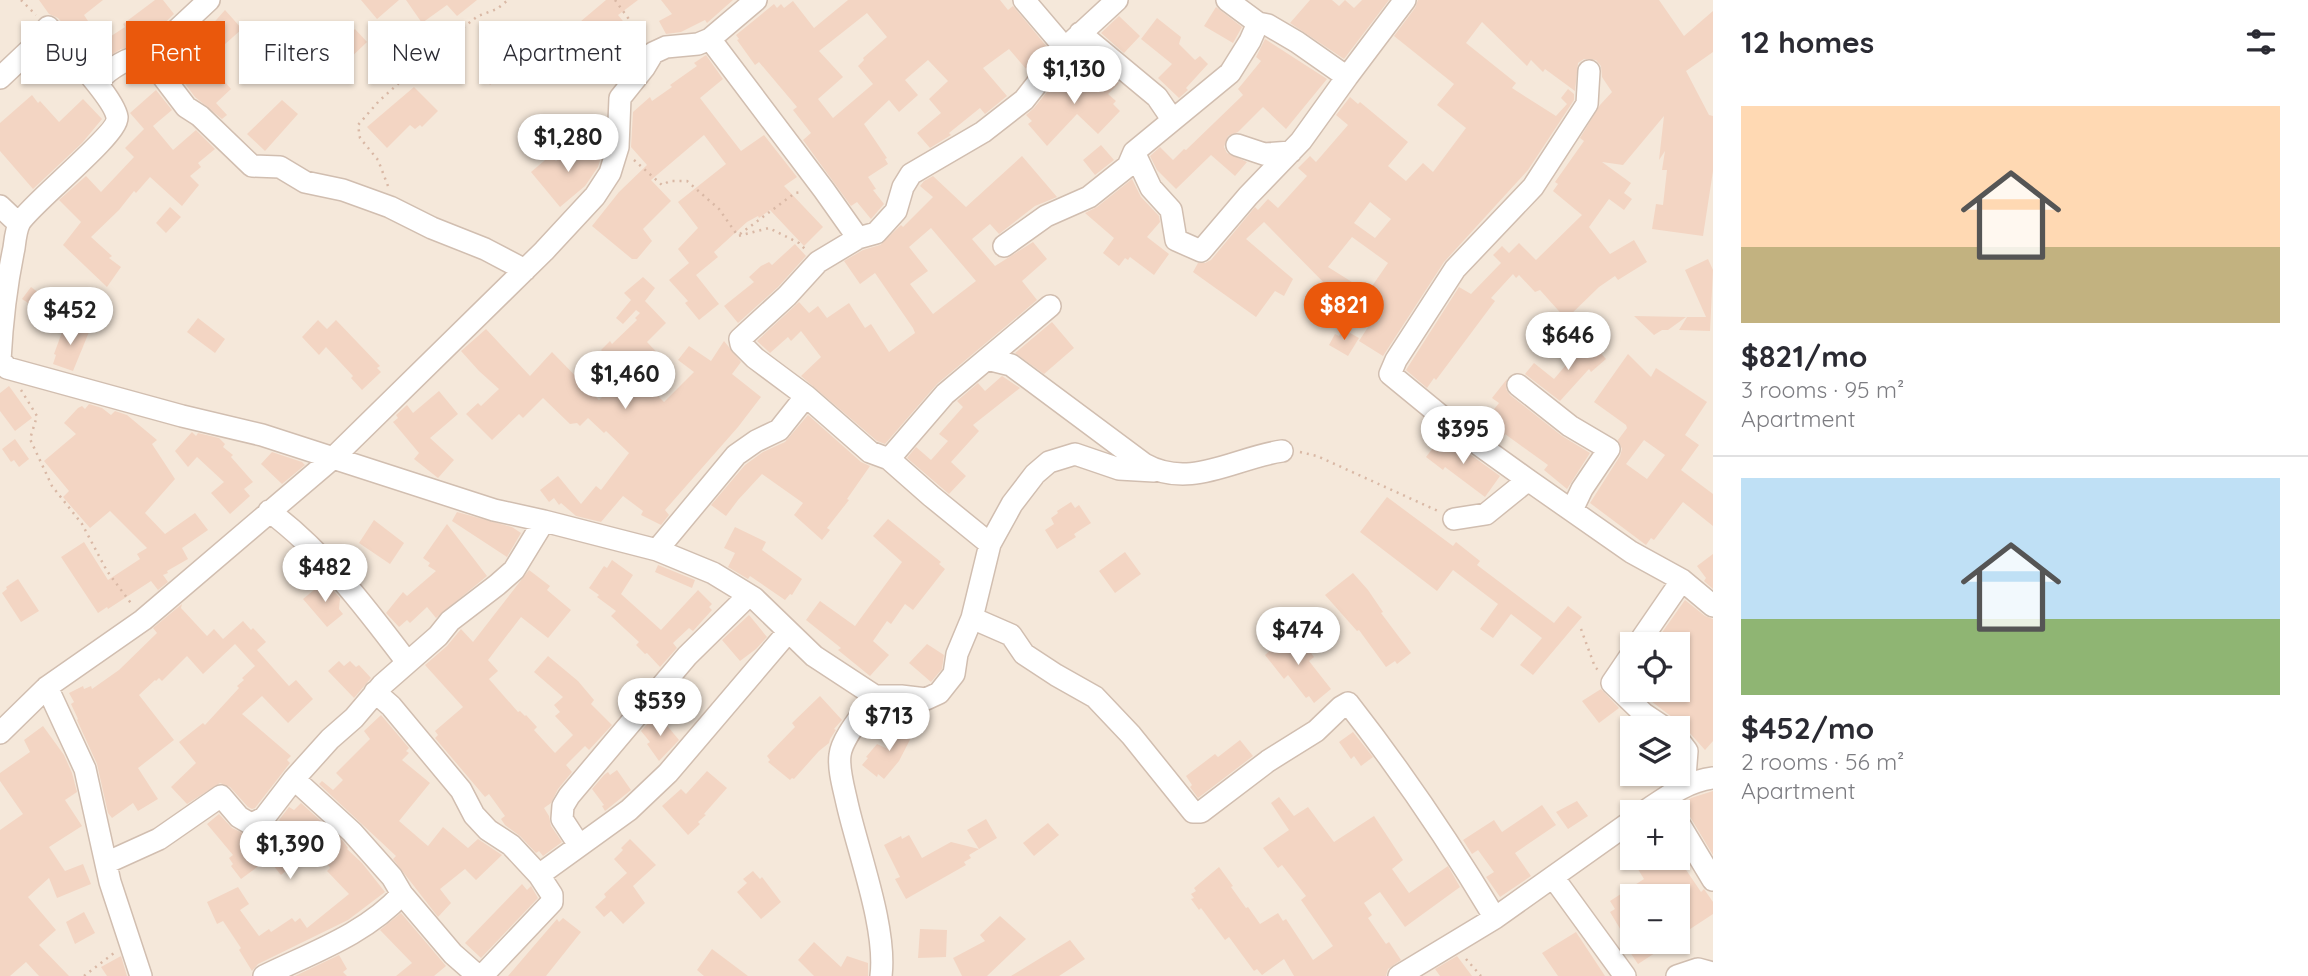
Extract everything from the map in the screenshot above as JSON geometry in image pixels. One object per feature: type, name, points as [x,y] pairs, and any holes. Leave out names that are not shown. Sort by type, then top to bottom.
[{"type":"street","points":[[187,21],[209,0]]},
{"type":"street","points":[[0,733],[47,687],[143,620],[333,458],[524,270],[595,196],[610,173],[618,146],[620,98],[639,76],[653,52],[666,47],[698,44],[710,39],[757,0]]},
{"type":"street","points":[[1024,0],[1072,40],[1157,97],[1172,119]]},
{"type":"street","points":[[990,544],[930,496],[890,459],[870,452],[806,396],[755,358],[741,344],[740,339],[787,296],[818,262],[858,238],[876,233],[896,211],[903,187],[911,174],[983,132],[1024,100],[1072,40],[1117,0]]},
{"type":"street","points":[[1227,0],[1258,23],[1268,25],[1297,42],[1347,77]]},
{"type":"street","points":[[1134,152],[1151,188],[1171,210],[1176,240],[1201,251],[1248,196],[1301,141],[1405,0]]},
{"type":"street","points":[[1004,246],[1046,216],[1089,197],[1128,166],[1134,152],[1230,72],[1258,23]]},
{"type":"street","points":[[710,39],[858,238]]},
{"type":"street","points":[[0,78],[21,59]]},
{"type":"street","points":[[1589,71],[1587,104],[1533,187],[1455,269],[1396,360],[1390,374],[1457,429],[1528,480],[1631,552],[1682,580],[1713,606]]},
{"type":"street","points":[[98,84],[117,115],[116,124],[19,224],[7,281],[2,330],[0,360],[7,370],[262,435],[494,510],[657,550],[713,573],[749,595],[778,619],[814,656],[875,696],[926,698],[939,693],[954,674],[957,654],[972,618],[990,544],[1012,504],[1035,474],[1049,462],[1074,454],[1119,469],[1156,471],[1181,476],[1282,451]]},
{"type":"street","points":[[169,84],[186,107],[200,116],[252,166],[281,167],[305,182],[343,190],[390,207],[432,228],[485,249],[524,270]]},
{"type":"street","points":[[1237,145],[1264,155],[1291,152]]},
{"type":"street","points":[[0,206],[19,224]]},
{"type":"street","points":[[890,459],[945,394],[1050,306]]},
{"type":"street","points":[[986,359],[1011,365],[1156,471]]},
{"type":"street","points":[[1518,384],[1570,426],[1609,449],[1582,489],[1572,510]]},
{"type":"street","points":[[657,550],[736,455],[779,430],[806,396]]},
{"type":"street","points":[[1454,519],[1486,514],[1528,480]]},
{"type":"street","points":[[269,511],[293,529],[327,562],[407,663]]},
{"type":"street","points":[[106,863],[159,839],[220,796],[239,817],[251,824],[264,818],[294,779],[330,739],[354,718],[375,692],[456,616],[514,570],[544,521]]},
{"type":"street","points":[[1646,632],[1682,580]]},
{"type":"street","points":[[579,845],[562,819],[563,807],[569,796],[679,665],[749,595]]},
{"type":"street","points":[[972,618],[1011,635],[1024,654],[1095,697],[1131,735],[1194,812],[1201,812],[1268,761],[1317,731],[1341,707],[1348,704],[1372,732],[1449,842],[1495,918]]},
{"type":"street","points":[[539,875],[629,810],[668,773],[788,632]]},
{"type":"street","points":[[1620,671],[1612,683],[1648,716]]},
{"type":"street","points":[[47,687],[85,769],[110,882],[141,976]]},
{"type":"street","points":[[294,779],[352,832],[392,877],[402,894],[453,954],[480,976],[552,902],[552,895],[539,875],[512,845],[488,830],[474,815],[461,790],[391,706],[375,692]]},
{"type":"street","points":[[875,696],[849,731],[839,757],[882,950],[881,976]]},
{"type":"street","points":[[1671,800],[1701,779],[1713,778]]},
{"type":"street","points":[[1399,976],[1495,918],[1620,829]]},
{"type":"street","points":[[1690,842],[1713,880]]},
{"type":"street","points":[[1553,877],[1625,976]]},
{"type":"street","points":[[264,976],[353,933],[393,904],[402,894]]},
{"type":"street","points":[[1677,976],[1698,969],[1713,973]]},
{"type":"path","points":[[390,207],[388,187],[378,160],[360,138],[358,125],[399,83],[421,76],[450,52],[460,30],[478,16],[497,9],[508,0]]},
{"type":"path","points":[[615,0],[653,52]]},
{"type":"path","points":[[618,146],[662,185],[670,181],[687,181],[719,209],[737,236]]},
{"type":"path","points":[[737,236],[795,193],[824,190]]},
{"type":"path","points":[[737,236],[769,228],[799,243],[818,262]]},
{"type":"path","points":[[7,370],[37,416],[30,439],[42,468],[52,486],[82,524],[107,571],[143,620]]},
{"type":"path","points":[[1282,451],[1317,456],[1454,519]]},
{"type":"path","points":[[1581,629],[1595,667],[1612,683]]},
{"type":"path","points":[[1454,942],[1481,976]]},
{"type":"path","points":[[84,976],[102,961],[131,944]]},
{"type":"shaded area","points":[[0,0],[1713,0],[1713,976],[0,976]]},
{"type":"building","points":[[39,0],[103,0],[84,15],[88,21],[61,21],[49,14]]},
{"type":"building","points":[[155,0],[163,0],[174,14],[167,21],[127,21]]},
{"type":"building","points":[[361,0],[399,0],[377,19]]},
{"type":"building","points":[[406,0],[477,0],[457,16],[447,5],[425,21],[421,21]]},
{"type":"building","points":[[606,0],[638,0],[618,15],[623,21],[581,21]]},
{"type":"building","points":[[661,0],[733,0],[707,23],[705,20],[681,32],[666,34],[659,21],[672,14]]},
{"type":"building","points":[[848,0],[1000,0],[1008,10],[1013,6],[1048,48],[1027,70],[1009,49],[983,68],[1007,96],[985,114],[980,108],[949,133],[951,135],[930,148],[917,133],[941,113],[929,99],[948,81],[928,60],[905,80],[918,95],[899,112],[889,100],[864,124],[887,158],[885,159],[888,164],[868,177],[876,189],[873,190],[884,204],[871,219],[857,202],[851,206],[803,140],[811,133],[793,110],[797,107],[759,62],[755,65],[736,35],[774,4],[777,8],[781,4],[784,8],[793,1],[814,28]],"holes":[[[867,13],[887,37],[863,58],[858,66],[873,84],[833,118],[818,99],[843,77],[819,51]]]},
{"type":"building","points":[[1310,0],[1332,0],[1339,6],[1345,0],[1354,8],[1362,0],[1389,0],[1344,59],[1290,23]]},
{"type":"building","points":[[1418,0],[1659,0],[1684,36],[1713,11],[1713,52],[1686,71],[1709,115],[1713,116],[1713,171],[1703,236],[1652,229],[1656,204],[1663,205],[1667,170],[1662,170],[1665,151],[1659,160],[1664,116],[1623,165],[1602,162],[1631,183],[1624,193],[1632,199],[1624,210],[1609,199],[1589,227],[1610,254],[1634,240],[1647,262],[1618,280],[1615,276],[1599,287],[1566,319],[1540,290],[1535,292],[1519,275],[1516,278],[1513,274],[1491,298],[1495,301],[1436,380],[1434,378],[1427,388],[1406,370],[1459,287],[1471,294],[1501,263],[1493,255],[1502,246],[1509,253],[1519,243],[1536,260],[1582,215],[1553,191],[1558,184],[1555,182],[1584,141],[1580,138],[1600,105],[1612,92],[1602,77],[1601,66],[1596,60],[1584,59],[1578,63],[1575,91],[1545,69],[1543,72],[1531,60],[1527,66],[1482,22],[1466,43],[1516,83],[1512,88],[1556,116],[1567,104],[1561,98],[1568,89],[1574,94],[1574,100],[1528,170],[1444,262],[1383,356],[1359,341],[1375,316],[1348,299],[1344,306],[1332,299],[1336,295],[1264,222],[1246,239],[1293,279],[1284,296],[1275,291],[1256,317],[1193,272],[1198,263],[1211,260],[1255,207],[1258,210],[1268,199],[1278,208],[1307,176],[1298,168],[1310,156],[1316,162],[1348,125],[1336,115],[1350,97],[1358,104],[1360,102],[1408,142],[1388,166],[1406,181],[1423,163],[1433,172],[1466,128],[1437,105],[1454,84],[1394,36]],"holes":[[[1370,202],[1391,219],[1375,238],[1354,223]],[[1352,237],[1388,263],[1368,292],[1328,267]]]},
{"type":"building","points":[[1216,7],[1242,27],[1233,43],[1204,26]]},
{"type":"building","points":[[225,10],[239,26],[239,32],[225,44],[225,21],[215,21]]},
{"type":"building","points":[[1119,16],[1140,36],[1124,53],[1101,33]]},
{"type":"building","points":[[1157,18],[1181,37],[1179,44],[1195,60],[1200,56],[1208,64],[1179,98],[1158,78],[1172,64],[1141,39]]},
{"type":"building","points":[[126,22],[126,48],[112,54],[112,35],[125,27],[123,24]]},
{"type":"building","points":[[354,30],[367,42],[354,54]]},
{"type":"building","points":[[1265,39],[1327,79],[1286,129],[1263,107],[1238,132],[1228,136],[1224,147],[1227,153],[1247,162],[1235,176],[1211,155],[1176,189],[1157,170],[1150,156],[1160,147],[1173,160],[1243,95],[1238,89],[1261,61],[1256,57]]},
{"type":"building","points":[[706,55],[723,79],[700,98],[741,151],[764,135],[797,177],[784,186],[823,227],[804,246],[770,210],[747,222],[714,252],[718,257],[696,275],[719,304],[699,320],[685,303],[688,301],[669,280],[689,263],[678,249],[698,228],[678,202],[726,164],[704,135],[651,180],[671,201],[643,229],[652,241],[637,259],[632,259],[592,226],[619,192],[647,165],[631,147],[633,112],[650,97],[652,101],[672,87],[670,85],[697,66],[694,63]]},
{"type":"building","points":[[1103,69],[1119,83],[1108,94],[1116,101],[1113,104],[1120,111],[1098,134],[1077,114],[1047,146],[1028,124],[1032,121],[1026,115],[1063,72],[1082,90]]},
{"type":"building","points":[[225,82],[231,89],[216,103],[227,115],[222,119],[195,97],[185,84]]},
{"type":"building","points":[[414,87],[438,111],[422,127],[420,125],[415,129],[410,125],[387,148],[367,127]]},
{"type":"building","points":[[156,90],[172,110],[153,126],[173,150],[196,130],[215,149],[198,163],[201,167],[190,176],[199,185],[182,206],[150,177],[91,237],[112,256],[109,258],[121,267],[107,287],[63,245],[81,222],[59,200],[86,176],[101,192],[134,157],[125,148],[144,129],[130,113]]},
{"type":"building","points":[[32,95],[59,122],[83,99],[102,119],[82,143],[33,189],[0,151],[0,123]]},
{"type":"building","points":[[282,100],[298,114],[265,151],[247,134]]},
{"type":"building","points":[[602,138],[605,145],[598,167],[585,186],[560,207],[531,172],[551,155],[556,161],[560,157],[569,168]]},
{"type":"building","points":[[1101,145],[1114,160],[1095,175],[1083,160]]},
{"type":"building","points":[[1022,156],[1057,197],[1035,206],[999,234],[990,224],[972,239],[995,266],[1033,242],[1047,259],[1022,281],[1037,300],[937,384],[885,444],[877,441],[801,376],[821,357],[801,331],[791,341],[788,337],[770,353],[757,341],[799,302],[809,313],[818,306],[827,318],[849,303],[865,328],[871,324],[889,352],[915,333],[913,328],[875,273],[860,284],[844,261],[863,250],[880,245],[901,225],[903,227],[933,197],[920,186],[933,176],[966,207]],"holes":[[[931,228],[976,281],[933,314],[910,284],[928,271],[909,247]]]},
{"type":"building","points":[[1132,179],[1141,197],[1159,216],[1160,222],[1147,237],[1169,254],[1154,275],[1130,257],[1128,260],[1125,258],[1119,266],[1103,253],[1114,238],[1085,213],[1097,207]]},
{"type":"building","points":[[170,207],[181,217],[166,233],[156,223]]},
{"type":"building","points":[[795,244],[806,256],[778,287],[738,323],[724,306],[754,282],[749,277],[761,266],[769,262],[772,265]]},
{"type":"building","points":[[1708,259],[1713,270],[1710,331],[1679,330],[1687,317],[1706,317],[1685,270]]},
{"type":"building","points":[[643,277],[655,288],[645,301],[666,323],[647,342],[666,362],[645,383],[664,402],[694,372],[678,360],[689,346],[711,361],[724,341],[741,362],[732,374],[761,397],[665,510],[669,515],[661,525],[641,515],[643,511],[623,496],[601,522],[576,516],[561,503],[559,505],[554,498],[549,502],[540,490],[558,476],[581,504],[596,486],[601,490],[629,453],[588,418],[580,426],[577,423],[570,424],[543,398],[523,418],[519,414],[492,440],[466,414],[478,403],[481,406],[499,389],[461,351],[486,329],[530,376],[552,352],[599,400],[625,375],[601,350],[610,341],[612,344],[637,320],[635,318],[640,313],[636,310],[623,324],[616,318],[631,300],[624,293]]},
{"type":"building","points":[[31,287],[59,308],[51,318],[22,299]]},
{"type":"building","points":[[1634,316],[1686,317],[1668,330],[1654,335]]},
{"type":"building","points":[[198,318],[225,339],[215,353],[187,332]]},
{"type":"building","points":[[318,320],[327,329],[336,320],[380,366],[377,368],[381,372],[362,390],[326,347],[319,355],[302,337]]},
{"type":"building","points":[[1052,322],[1074,348],[1044,374],[1015,353]]},
{"type":"building","points":[[65,324],[89,332],[73,371],[53,364]]},
{"type":"building","points":[[1343,329],[1359,338],[1348,356],[1329,345],[1335,334],[1339,336]]},
{"type":"building","points":[[1592,343],[1606,359],[1591,372],[1589,369],[1560,401],[1525,374],[1534,363],[1554,379],[1572,358]]},
{"type":"building","points":[[1628,354],[1651,377],[1656,368],[1707,402],[1685,435],[1699,445],[1681,470],[1713,494],[1713,526],[1683,502],[1654,540],[1651,538],[1646,545],[1590,503],[1620,456],[1622,449],[1618,440],[1627,428],[1594,402]],"holes":[[[1644,440],[1665,455],[1647,479],[1626,464]]]},
{"type":"building","points":[[1002,376],[1020,388],[973,425],[979,431],[951,462],[966,476],[949,494],[907,458],[916,447],[931,460],[948,441],[939,434],[963,407],[957,401],[978,383],[985,391]]},
{"type":"building","points":[[1507,379],[1506,389],[1510,395],[1562,436],[1590,453],[1567,489],[1544,470],[1548,465],[1505,434],[1498,442],[1479,428],[1499,403],[1492,398]]},
{"type":"building","points":[[9,386],[32,418],[15,431],[0,411],[0,393]]},
{"type":"building","points":[[439,391],[458,414],[430,438],[454,460],[438,478],[414,459],[419,453],[393,422],[398,418],[396,415],[407,405],[413,413]]},
{"type":"building","points":[[89,404],[102,408],[111,415],[115,411],[127,415],[157,440],[152,444],[175,479],[145,513],[165,534],[195,513],[208,530],[182,548],[188,559],[163,575],[168,582],[158,590],[151,581],[98,613],[61,557],[84,542],[108,580],[140,559],[137,554],[147,548],[110,511],[90,528],[63,497],[69,491],[44,461],[76,434],[64,423],[78,408],[82,406],[85,409]]},
{"type":"building","points":[[808,415],[861,462],[870,466],[847,499],[849,500],[827,528],[830,530],[822,540],[794,515],[803,503],[762,474],[726,516],[711,505],[745,465],[763,452],[785,442]]},
{"type":"building","points":[[192,432],[196,436],[198,433],[219,438],[225,444],[223,447],[233,455],[231,457],[253,482],[244,489],[250,496],[230,514],[211,493],[224,482],[197,457],[188,467],[175,451]]},
{"type":"building","points":[[1443,435],[1500,476],[1485,497],[1445,467],[1443,470],[1426,457]]},
{"type":"building","points":[[15,439],[29,459],[19,467],[14,460],[11,462],[2,449]]},
{"type":"building","points":[[272,452],[305,465],[282,484],[261,464]]},
{"type":"building","points":[[1387,497],[1453,546],[1456,542],[1480,561],[1477,565],[1554,623],[1568,606],[1582,617],[1533,675],[1520,665],[1542,638],[1511,614],[1493,638],[1480,629],[1498,604],[1453,570],[1437,591],[1360,532]]},
{"type":"building","points":[[1071,502],[1075,508],[1079,505],[1091,523],[1057,549],[1045,530],[1054,524],[1051,518],[1057,511]]},
{"type":"building","points":[[457,512],[512,527],[521,533],[507,557],[452,521]]},
{"type":"building","points":[[888,519],[941,562],[939,564],[945,569],[913,610],[905,604],[891,624],[887,621],[873,641],[889,655],[870,676],[806,620],[820,601],[855,626],[902,562],[873,536]]},
{"type":"building","points":[[374,520],[404,543],[390,564],[359,543]]},
{"type":"building","points":[[447,524],[487,576],[436,618],[427,607],[410,623],[407,620],[399,627],[386,613],[403,592],[407,596],[436,571],[428,566],[430,563],[423,558]]},
{"type":"building","points":[[735,527],[766,542],[762,550],[802,579],[792,595],[785,600],[750,576],[748,579],[728,567],[735,553],[724,548]]},
{"type":"building","points":[[1125,552],[1141,574],[1115,593],[1099,571]]},
{"type":"building","points":[[1713,554],[1713,589],[1704,581],[1706,578],[1697,566]]},
{"type":"building","points":[[612,560],[633,575],[621,594],[661,630],[698,590],[712,604],[709,607],[712,610],[693,631],[689,628],[673,643],[677,648],[660,667],[636,645],[639,642],[611,616],[616,611],[589,588],[604,566],[607,568]]},
{"type":"building","points":[[658,565],[695,580],[692,588],[655,572]]},
{"type":"building","points":[[529,570],[550,586],[547,590],[571,610],[548,638],[521,617],[488,660],[498,671],[489,679],[518,712],[526,715],[537,727],[534,730],[555,753],[573,735],[555,716],[560,712],[554,705],[563,697],[534,672],[548,656],[578,681],[594,700],[591,704],[612,725],[589,750],[585,746],[566,765],[572,772],[551,803],[544,808],[551,826],[562,842],[543,856],[539,851],[536,853],[505,825],[501,819],[505,816],[489,794],[485,797],[435,738],[438,735],[435,731],[463,707],[425,665],[447,646],[461,629],[473,642]]},
{"type":"building","points":[[1353,573],[1368,590],[1383,612],[1381,613],[1411,653],[1397,664],[1395,661],[1386,667],[1359,630],[1357,631],[1325,595]]},
{"type":"building","points":[[18,579],[39,611],[21,622],[2,593]]},
{"type":"building","points":[[325,581],[340,598],[339,609],[343,614],[327,627],[303,599]]},
{"type":"building","points":[[1685,600],[1713,619],[1713,741],[1705,750],[1690,733],[1690,716],[1671,716],[1652,702],[1690,702],[1690,632],[1662,632]]},
{"type":"building","points":[[182,604],[181,608],[207,636],[214,629],[223,639],[243,621],[251,630],[253,628],[266,642],[257,650],[289,686],[296,680],[313,699],[288,723],[262,696],[242,714],[291,756],[287,760],[290,763],[255,808],[248,807],[230,787],[220,783],[187,804],[171,787],[196,763],[179,742],[203,723],[205,725],[239,688],[237,686],[244,680],[242,678],[255,666],[235,644],[203,674],[187,656],[162,681],[159,678],[155,680],[139,695],[174,740],[138,768],[158,799],[138,811],[133,803],[112,818],[108,813],[97,764],[77,720],[71,704],[74,702],[69,693],[83,686],[84,689],[91,686],[92,689],[119,670],[157,633],[153,628]]},
{"type":"building","points":[[749,615],[767,637],[740,661],[722,640]]},
{"type":"building","points":[[1297,634],[1314,657],[1309,661],[1331,689],[1314,703],[1309,696],[1306,698],[1288,675],[1284,679],[1265,655],[1272,649],[1270,646],[1281,637],[1285,643]]},
{"type":"building","points":[[927,644],[944,655],[942,669],[931,682],[909,663]]},
{"type":"building","points":[[339,661],[344,666],[350,661],[356,667],[359,665],[371,678],[354,698],[328,671]]},
{"type":"building","points":[[1601,689],[1619,708],[1599,723],[1582,701]]},
{"type":"building","points":[[820,696],[842,720],[834,729],[836,730],[829,743],[790,780],[768,762],[770,760],[767,756],[795,727],[792,723]]},
{"type":"building","points":[[381,715],[409,748],[406,751],[409,753],[402,760],[430,783],[399,821],[428,846],[443,827],[468,848],[478,839],[502,855],[476,880],[465,869],[440,889],[451,903],[438,917],[393,859],[396,856],[319,784],[322,781],[333,790],[343,780],[336,773],[370,739],[364,731]]},
{"type":"building","points":[[659,716],[679,740],[659,761],[641,731]]},
{"type":"building","points":[[904,721],[916,728],[899,761],[884,779],[878,774],[877,777],[862,765],[877,744],[888,749]]},
{"type":"building","points":[[43,726],[64,755],[72,773],[77,792],[65,800],[82,826],[49,847],[65,871],[83,864],[91,884],[57,898],[49,878],[28,897],[56,930],[39,945],[69,976],[39,976],[26,962],[10,976],[0,976],[0,830],[23,814],[0,781],[0,773],[30,752],[24,740]]},
{"type":"building","points":[[1353,732],[1373,757],[1361,766],[1354,756],[1351,759],[1339,742]]},
{"type":"building","points":[[1240,740],[1253,756],[1198,798],[1186,776],[1215,754],[1218,757]]},
{"type":"building","points":[[617,770],[631,790],[605,811],[602,806],[604,805],[592,789],[604,775],[608,772],[610,775]]},
{"type":"building","points":[[707,771],[727,788],[698,822],[700,824],[688,835],[662,806],[681,789],[686,794]]},
{"type":"building","points":[[1713,791],[1713,855],[1690,817],[1689,800]]},
{"type":"building","points":[[1279,797],[1294,816],[1308,807],[1334,842],[1374,816],[1403,860],[1392,869],[1409,893],[1448,866],[1460,887],[1405,927],[1380,892],[1364,903],[1372,915],[1368,918],[1401,960],[1388,969],[1386,976],[1294,976],[1284,959],[1262,975],[1257,969],[1254,971],[1229,937],[1225,940],[1191,899],[1194,898],[1191,894],[1196,891],[1194,888],[1219,867],[1260,924],[1278,913],[1283,921],[1286,919],[1313,960],[1333,946],[1301,900],[1306,896],[1282,865],[1278,868],[1263,848],[1289,830],[1271,803]]},
{"type":"building","points":[[1577,801],[1588,816],[1568,829],[1556,812]]},
{"type":"building","points":[[301,803],[343,841],[385,892],[348,920],[258,964],[252,971],[223,921],[217,924],[207,902],[238,887],[249,904],[240,910],[259,936],[269,929],[271,932],[292,918],[295,922],[300,918],[307,928],[349,894],[327,871],[329,866],[308,847],[289,863],[292,866],[281,875],[268,859],[241,879],[231,866],[233,864],[229,858],[233,855],[207,824],[219,814],[232,828],[251,837],[259,846],[284,824],[279,820],[289,807],[294,810]]},
{"type":"building","points":[[1542,805],[1556,825],[1515,853],[1531,876],[1500,897],[1486,877],[1494,872],[1478,850],[1472,854],[1463,840],[1494,820],[1502,832]]},
{"type":"building","points":[[986,819],[997,838],[979,849],[967,830]]},
{"type":"building","points":[[1048,823],[1059,835],[1034,856],[1023,843]]},
{"type":"building","points":[[909,835],[922,858],[951,842],[979,849],[969,855],[971,858],[964,862],[966,865],[906,899],[895,879],[900,877],[884,845]]},
{"type":"building","points":[[630,839],[656,865],[633,886],[645,903],[623,924],[611,911],[604,917],[595,907],[606,897],[604,894],[627,873],[614,859]]},
{"type":"building","points":[[1638,870],[1686,870],[1701,892],[1704,889],[1713,902],[1713,914],[1690,929],[1690,884],[1636,884],[1644,879]]},
{"type":"building","points":[[753,871],[760,879],[762,877],[781,902],[761,919],[737,892],[747,883],[743,879]]},
{"type":"building","points":[[522,884],[527,890],[531,886],[538,898],[481,958],[465,943]]},
{"type":"building","points":[[1620,895],[1620,929],[1610,912],[1615,909],[1610,901]]},
{"type":"building","points":[[84,912],[95,933],[75,944],[66,922]]},
{"type":"building","points":[[401,913],[446,966],[434,976],[396,976],[412,963],[380,930]]},
{"type":"building","points":[[1000,916],[1026,939],[987,976],[962,976],[953,958],[985,941],[980,935]]},
{"type":"building","points":[[563,918],[581,932],[546,976],[508,976],[557,919],[559,922]]},
{"type":"building","points":[[920,929],[947,930],[946,957],[918,958]]},
{"type":"building","points":[[1576,932],[1605,976],[1558,976],[1542,953]]},
{"type":"building","points":[[1070,940],[1085,959],[1059,976],[1011,976]]},
{"type":"building","points":[[814,942],[841,967],[847,956],[868,963],[868,976],[814,976],[798,960]]},
{"type":"building","points":[[712,949],[748,976],[704,976],[697,970]]},
{"type":"building","points":[[1631,954],[1653,954],[1638,964]]},
{"type":"building","points":[[339,955],[347,969],[343,972],[347,976],[295,976]]},
{"type":"building","points":[[121,956],[127,976],[107,976],[101,967]]},
{"type":"building","points":[[1457,956],[1472,976],[1440,976],[1435,969]]}]
